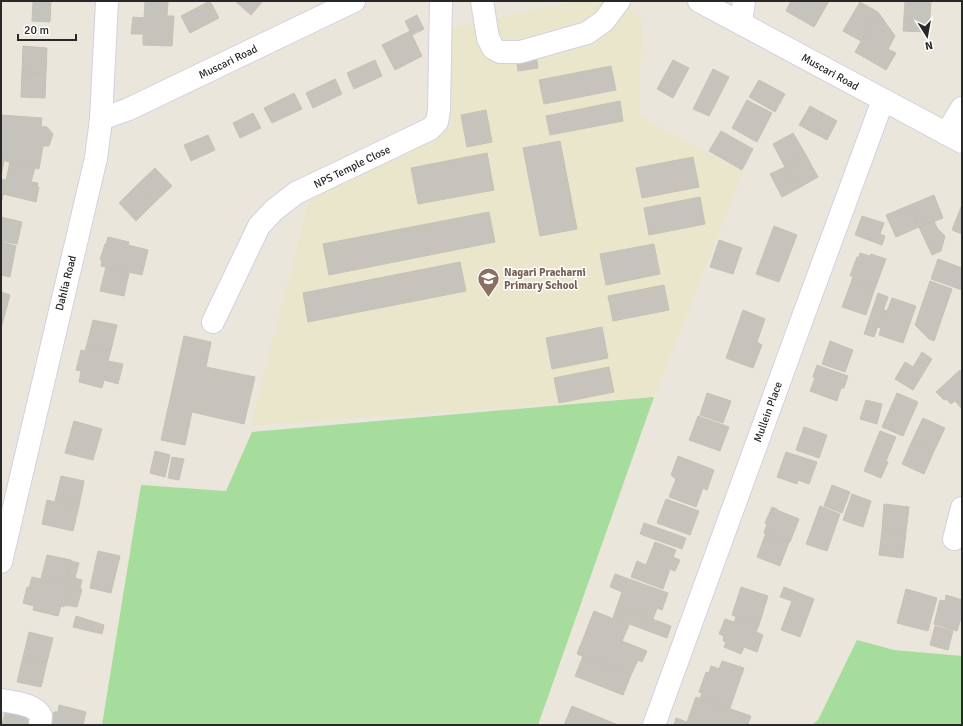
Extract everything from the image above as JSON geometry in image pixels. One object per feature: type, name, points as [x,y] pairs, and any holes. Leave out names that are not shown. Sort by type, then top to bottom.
[{"type":"street","name":"Dahlia Road","points":[[1,562],[96,158],[101,120],[107,1]]},
{"type":"street","name":"Muscari Road","points":[[101,120],[129,109],[329,7],[354,1]]},
{"type":"street","name":"NPS Temple Close","points":[[213,322],[259,226],[274,210],[296,193],[430,129],[437,122],[439,110],[441,1]]},
{"type":"street","points":[[482,1],[488,38],[493,48],[500,52],[520,52],[587,33],[604,21],[619,1]]},
{"type":"street","name":"Muscari Road","points":[[699,1],[954,138]]},
{"type":"street","points":[[741,23],[744,1]]},
{"type":"street","name":"Mullein Place","points":[[654,725],[883,100]]},
{"type":"street","points":[[954,138],[962,108]]},
{"type":"street","points":[[954,539],[962,508]]},
{"type":"street","points":[[1,700],[27,706],[38,711],[41,716],[40,725]]},
{"type":"shaded area","name":"Nagari Pracharni Primary School","points":[[575,1],[621,1],[642,21],[639,116],[743,172],[654,397],[251,426],[309,199],[451,127],[452,28]]},
{"type":"green space","points":[[654,397],[538,725],[102,725],[141,485],[226,491],[252,432]]},
{"type":"green space","points":[[857,640],[894,650],[962,656],[962,725],[812,725],[818,720]]},
{"type":"building","points":[[33,1],[51,1],[50,22],[32,21]]},
{"type":"building","points":[[145,1],[168,1],[167,16],[174,16],[172,46],[143,45],[143,34],[131,34],[133,17],[144,18]]},
{"type":"building","points":[[210,1],[219,18],[190,33],[181,16]]},
{"type":"building","points":[[235,1],[263,1],[251,15]]},
{"type":"building","points":[[791,1],[829,1],[814,27],[786,11]]},
{"type":"building","points":[[905,1],[931,1],[929,32],[903,31]]},
{"type":"building","points":[[860,2],[878,12],[861,41],[843,31]]},
{"type":"building","points":[[878,12],[895,36],[888,49],[896,53],[886,70],[855,52]]},
{"type":"building","points":[[417,15],[424,29],[412,35],[405,21]]},
{"type":"building","points":[[410,31],[422,56],[395,70],[382,45]]},
{"type":"building","points":[[23,46],[47,48],[46,73],[22,72]]},
{"type":"building","points":[[536,53],[538,68],[518,71],[516,57]]},
{"type":"building","points":[[375,60],[382,76],[354,89],[347,73]]},
{"type":"building","points":[[673,60],[689,68],[673,98],[657,89]]},
{"type":"building","points":[[611,66],[616,90],[544,104],[539,80]]},
{"type":"building","points":[[713,69],[729,77],[709,116],[693,109]]},
{"type":"building","points":[[22,72],[46,73],[45,98],[21,97]]},
{"type":"building","points":[[335,79],[342,94],[313,108],[306,93]]},
{"type":"building","points":[[759,80],[785,94],[775,112],[749,97]]},
{"type":"building","points":[[294,93],[302,109],[272,123],[264,108]]},
{"type":"building","points":[[747,100],[772,113],[757,142],[732,128]]},
{"type":"building","points":[[620,101],[623,121],[550,135],[546,116]]},
{"type":"building","points":[[810,106],[837,121],[827,140],[799,125]]},
{"type":"building","points":[[486,110],[492,142],[467,147],[461,115]]},
{"type":"building","points":[[253,113],[261,128],[240,138],[233,123]]},
{"type":"building","points":[[1,115],[42,118],[41,126],[47,127],[53,134],[49,146],[43,146],[39,169],[1,160]]},
{"type":"building","points":[[721,131],[753,149],[742,170],[709,151]]},
{"type":"building","points":[[793,133],[806,155],[785,167],[773,144]]},
{"type":"building","points":[[208,135],[215,150],[191,161],[184,145]]},
{"type":"building","points":[[560,141],[577,229],[540,236],[523,148]]},
{"type":"building","points":[[487,153],[494,190],[418,204],[411,168]]},
{"type":"building","points":[[806,155],[818,177],[797,189],[785,167]]},
{"type":"building","points":[[693,157],[699,187],[642,198],[636,168]]},
{"type":"building","points":[[1,160],[4,161],[1,176]]},
{"type":"building","points":[[10,162],[35,168],[31,182],[38,183],[37,187],[39,187],[36,202],[3,194]]},
{"type":"building","points":[[785,167],[797,189],[782,197],[770,174]]},
{"type":"building","points":[[155,168],[172,186],[154,203],[137,185]]},
{"type":"building","points":[[1,179],[6,180],[2,200],[1,199]]},
{"type":"building","points":[[137,185],[154,203],[136,221],[119,203]]},
{"type":"building","points":[[934,195],[943,218],[919,227],[910,205]]},
{"type":"building","points":[[700,197],[705,224],[649,235],[644,208]]},
{"type":"building","points":[[910,205],[919,227],[896,237],[886,215]]},
{"type":"building","points":[[961,207],[962,208],[962,234],[952,230]]},
{"type":"building","points":[[489,212],[495,242],[329,275],[323,244]]},
{"type":"building","points":[[862,216],[884,223],[880,234],[885,236],[882,245],[855,235]]},
{"type":"building","points":[[1,217],[22,222],[17,244],[1,241]]},
{"type":"building","points":[[934,221],[937,228],[945,236],[941,251],[932,255],[919,227]]},
{"type":"building","points":[[774,226],[797,235],[779,282],[756,274]]},
{"type":"building","points":[[108,237],[129,242],[128,245],[148,250],[142,275],[101,266],[102,260],[100,260]]},
{"type":"building","points":[[719,240],[742,248],[733,274],[710,267]]},
{"type":"building","points":[[1,242],[16,246],[10,277],[1,275]]},
{"type":"building","points":[[654,244],[660,274],[606,285],[600,254]]},
{"type":"building","points":[[860,253],[870,256],[871,254],[886,259],[874,291],[851,283],[853,276],[850,276]]},
{"type":"building","points":[[938,259],[962,268],[962,290],[931,279]]},
{"type":"building","points":[[460,262],[466,291],[308,322],[303,293]]},
{"type":"building","points":[[106,267],[129,273],[124,296],[100,291]]},
{"type":"building","points":[[930,281],[952,289],[934,341],[929,339],[915,325]]},
{"type":"building","points":[[851,283],[874,291],[866,315],[842,307]]},
{"type":"building","points":[[664,285],[669,310],[613,321],[608,296]]},
{"type":"building","points":[[1,292],[10,295],[2,325],[1,324]]},
{"type":"building","points":[[878,293],[888,297],[874,337],[864,334]]},
{"type":"building","points":[[892,298],[916,306],[903,343],[879,335],[881,328],[878,327],[884,310],[887,311]]},
{"type":"building","points":[[743,310],[765,319],[757,342],[762,345],[753,368],[726,358]]},
{"type":"building","points":[[93,320],[117,325],[111,350],[87,344]]},
{"type":"building","points":[[602,327],[608,358],[552,369],[546,338]]},
{"type":"building","points":[[184,336],[211,342],[206,367],[255,377],[244,424],[192,412],[185,445],[161,440]]},
{"type":"building","points":[[830,341],[853,350],[845,372],[822,364]]},
{"type":"building","points":[[87,344],[111,350],[108,361],[123,364],[118,384],[104,380],[102,388],[79,382],[81,371],[76,370],[81,350],[85,351]]},
{"type":"building","points":[[922,352],[932,359],[913,390],[895,379],[905,362],[913,367]]},
{"type":"building","points":[[817,365],[848,376],[844,388],[841,388],[837,401],[810,391],[815,378],[813,377]]},
{"type":"building","points":[[609,367],[614,392],[559,403],[554,378]]},
{"type":"building","points":[[960,370],[962,373],[962,409],[955,401],[951,404],[946,399],[944,400],[936,392]]},
{"type":"building","points":[[707,393],[731,401],[723,423],[700,415]]},
{"type":"building","points":[[897,393],[918,402],[903,436],[882,427]]},
{"type":"building","points":[[866,400],[882,404],[877,424],[860,419]]},
{"type":"building","points":[[698,416],[729,427],[720,451],[689,440]]},
{"type":"building","points":[[923,418],[945,428],[934,451],[912,441]]},
{"type":"building","points":[[74,421],[102,429],[93,460],[65,453]]},
{"type":"building","points":[[804,427],[827,435],[819,458],[796,450]]},
{"type":"building","points":[[880,431],[896,437],[881,478],[864,471]]},
{"type":"building","points":[[912,441],[934,451],[924,474],[902,464]]},
{"type":"building","points":[[155,451],[170,455],[165,477],[150,473]]},
{"type":"building","points":[[786,452],[817,462],[809,484],[798,480],[797,484],[777,477]]},
{"type":"building","points":[[678,456],[714,470],[707,490],[703,488],[696,507],[669,497],[676,479],[671,475]]},
{"type":"building","points":[[172,457],[184,459],[179,480],[168,478]]},
{"type":"building","points":[[61,476],[84,481],[79,506],[55,501]]},
{"type":"building","points":[[832,485],[850,492],[842,513],[824,506]]},
{"type":"building","points":[[852,494],[871,501],[863,527],[843,520]]},
{"type":"building","points":[[666,499],[699,511],[690,535],[657,523]]},
{"type":"building","points":[[47,500],[79,506],[73,531],[42,524]]},
{"type":"building","points":[[884,504],[909,507],[906,532],[882,530]]},
{"type":"building","points":[[820,506],[840,514],[827,551],[806,544]]},
{"type":"building","points":[[772,507],[799,519],[790,542],[764,533],[767,524],[765,523]]},
{"type":"building","points":[[644,523],[686,538],[682,549],[640,534]]},
{"type":"building","points":[[882,530],[906,532],[903,558],[879,555]]},
{"type":"building","points":[[766,533],[789,542],[780,566],[757,557]]},
{"type":"building","points":[[655,542],[676,550],[673,557],[680,560],[675,571],[670,569],[663,589],[631,577],[637,561],[646,565]]},
{"type":"building","points":[[98,551],[120,556],[111,593],[90,588]]},
{"type":"building","points":[[47,555],[71,560],[65,584],[41,579]]},
{"type":"building","points":[[71,561],[79,563],[75,578],[82,580],[80,588],[65,584]]},
{"type":"building","points":[[615,574],[668,593],[662,610],[657,608],[653,619],[617,606],[622,592],[610,587]]},
{"type":"building","points":[[32,577],[66,585],[65,590],[68,591],[64,607],[61,606],[58,616],[33,610],[34,606],[23,603],[27,587],[29,588]]},
{"type":"building","points":[[66,585],[82,589],[77,607],[64,605],[68,591],[65,590]]},
{"type":"building","points":[[741,587],[768,596],[759,625],[732,615]]},
{"type":"building","points":[[784,587],[814,599],[800,637],[781,630],[792,601],[780,597]]},
{"type":"building","points":[[906,589],[937,598],[928,631],[897,623]]},
{"type":"building","points":[[946,595],[962,600],[962,615],[957,631],[934,624],[940,600],[945,601]]},
{"type":"building","points":[[617,606],[671,626],[667,638],[613,618]]},
{"type":"building","points":[[594,611],[629,625],[622,641],[647,651],[642,662],[638,660],[631,675],[577,654]]},
{"type":"building","points":[[76,616],[104,625],[102,634],[73,627]]},
{"type":"building","points":[[736,617],[759,625],[756,632],[763,635],[757,652],[744,647],[741,654],[724,647],[726,642],[723,641],[724,636],[719,634],[725,619],[734,622]]},
{"type":"building","points":[[935,626],[953,631],[948,650],[930,645]]},
{"type":"building","points":[[29,632],[53,638],[47,662],[23,657]]},
{"type":"building","points":[[583,656],[631,675],[623,695],[575,676]]},
{"type":"building","points":[[23,657],[47,662],[41,687],[17,682]]},
{"type":"building","points":[[722,661],[744,668],[730,708],[700,698],[702,693],[699,692],[706,672],[709,673],[711,666],[719,669]]},
{"type":"building","points":[[696,697],[751,716],[748,724],[674,725],[676,718],[687,722]]},
{"type":"building","points":[[59,705],[86,712],[83,725],[51,725],[54,712],[58,712]]},
{"type":"building","points":[[572,706],[618,725],[564,725]]},
{"type":"building","points":[[6,709],[30,715],[28,725],[2,725]]},
{"type":"place","name":"Nagari Pracharni Primary School","points":[[488,298]]}]
